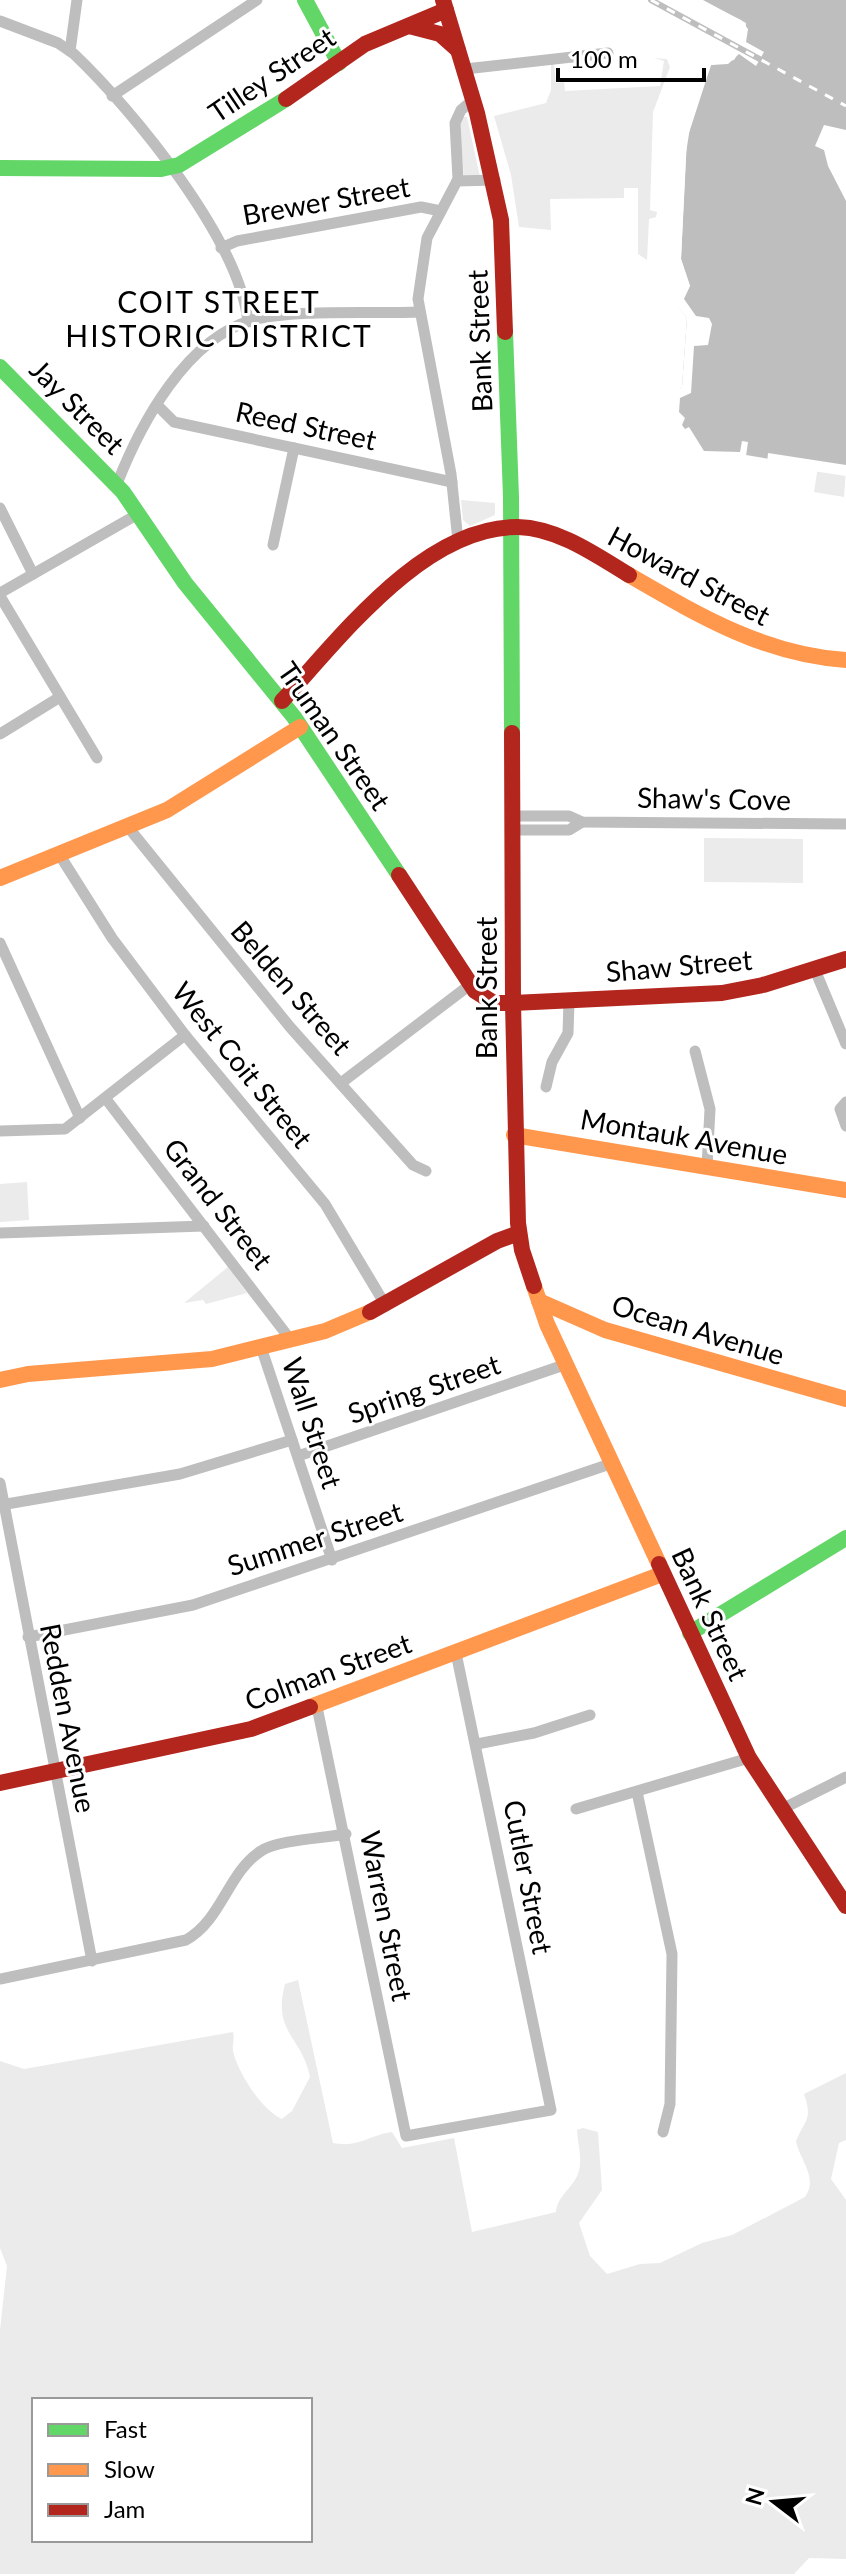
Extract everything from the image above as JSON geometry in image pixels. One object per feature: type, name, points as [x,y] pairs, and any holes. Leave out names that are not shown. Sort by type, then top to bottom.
[{"type":"main road","points":[[305,0],[339,63]]},
{"type":"main road","name":"Tilley Street","points":[[174,167],[365,44],[444,5]]},
{"type":"main road","name":"Bank Street","points":[[444,5],[495,180],[501,220],[511,526],[514,1135],[519,1233],[539,1301],[564,1365],[749,1758],[780,1810],[846,1906]]},
{"type":"main road","points":[[404,27],[432,30],[459,51]]},
{"type":"main road","points":[[0,168],[174,167]]},
{"type":"main road","name":"Jay Street","points":[[0,367],[117,484]]},
{"type":"main road","name":"Truman Street","points":[[117,484],[185,583],[282,701],[471,984],[487,1000],[513,1003]]},
{"type":"main road","points":[[282,701],[408,571],[458,541],[485,530],[511,526]]},
{"type":"main road","name":"Howard Street","points":[[511,526],[534,527],[559,536],[771,649],[811,658],[846,660]]},
{"type":"main road","points":[[0,878],[180,803],[300,727]]},
{"type":"main road","name":"Shaw Street","points":[[513,1003],[722,993],[815,970],[846,959]]},
{"type":"main road","name":"Montauk Avenue","points":[[514,1135],[846,1190]]},
{"type":"main road","points":[[0,1380],[28,1374],[212,1359],[325,1331],[386,1306],[497,1241],[519,1233]]},
{"type":"main road","name":"Ocean Avenue","points":[[539,1301],[605,1330],[846,1399]]},
{"type":"main road","points":[[690,1633],[846,1538]]},
{"type":"main road","name":"Colman Street","points":[[0,1783],[251,1729],[317,1707],[662,1574]]},
{"type":"street","points":[[70,51],[77,0]]},
{"type":"street","points":[[112,96],[257,0]]},
{"type":"street","points":[[0,21],[70,51],[174,167],[240,283],[248,322]]},
{"type":"street","points":[[465,69],[608,53]]},
{"type":"street","points":[[458,541],[452,482],[418,312],[425,249],[457,181],[455,123],[458,114],[473,100]]},
{"type":"street","points":[[457,181],[495,180]]},
{"type":"street","name":"Brewer Street","points":[[221,248],[237,241],[421,207],[441,211]]},
{"type":"street","points":[[117,484],[138,434],[157,405],[200,354],[231,330],[248,322],[275,317],[418,312]]},
{"type":"street","name":"Reed Street","points":[[157,405],[174,422],[452,482]]},
{"type":"street","points":[[273,545],[294,448]]},
{"type":"street","points":[[0,508],[33,574]]},
{"type":"street","points":[[97,758],[0,595],[138,514]]},
{"type":"street","points":[[0,734],[60,697]]},
{"type":"street","name":"Shaw's Cove","points":[[512,823],[569,830],[582,822],[846,824]]},
{"type":"street","name":"Belden Street","points":[[128,827],[237,963],[413,1165],[426,1171]]},
{"type":"street","name":"West Coit Street","points":[[59,854],[88,904],[185,1035],[325,1204],[386,1306]]},
{"type":"street","points":[[0,943],[80,1118]]},
{"type":"street","points":[[815,970],[846,1044]]},
{"type":"street","points":[[341,1083],[471,984]]},
{"type":"street","points":[[546,1087],[551,1065],[568,1033],[569,1001]]},
{"type":"street","points":[[0,1131],[65,1129],[185,1035]]},
{"type":"street","points":[[695,1051],[710,1109],[707,1167]]},
{"type":"street","name":"Grand Street","points":[[106,1099],[290,1339]]},
{"type":"street","points":[[846,1102],[840,1110],[846,1126]]},
{"type":"street","points":[[0,1233],[204,1226]]},
{"type":"street","name":"Wall Street","points":[[261,1347],[332,1560]]},
{"type":"street","name":"Spring Street","points":[[298,1456],[564,1365]]},
{"type":"street","points":[[2,1505],[180,1474],[292,1440]]},
{"type":"street","name":"Summer Street","points":[[28,1637],[193,1605],[610,1464]]},
{"type":"street","name":"Redden Avenue","points":[[0,1483],[53,1773],[92,1961]]},
{"type":"street","name":"Cutler Street","points":[[406,2136],[551,2110],[456,1653]]},
{"type":"street","name":"Warren Street","points":[[317,1707],[346,1834],[406,2136]]},
{"type":"street","points":[[477,1744],[534,1733],[590,1715]]},
{"type":"street","points":[[576,1809],[749,1758]]},
{"type":"street","points":[[780,1810],[846,1777]]},
{"type":"street","points":[[637,1792],[672,1954],[670,2104],[663,2132]]},
{"type":"street","points":[[0,1979],[162,1948],[191,1938],[210,1920],[252,1858],[263,1849],[346,1834]]},
{"type":"shaded area","points":[[703,0],[846,0],[846,130],[824,125],[815,146],[824,150],[828,166],[846,201],[846,472],[746,455],[728,460],[686,448],[671,392],[682,387],[687,318],[677,305],[690,286],[681,259],[686,153],[691,121],[711,65],[734,60],[745,42],[746,23]]},
{"type":"shaded area","points":[[654,58],[667,59],[670,67],[653,112],[650,210],[657,212],[656,217],[649,219],[647,260],[638,254],[638,188],[624,188],[624,198],[550,199],[551,230],[519,227],[511,175],[494,116],[546,103],[551,90],[551,64],[602,59],[554,64],[556,83],[564,82],[565,91],[660,86],[664,61]]},
{"type":"shaded area","points":[[463,117],[467,117],[480,177],[464,176],[459,125]]},
{"type":"shaded area","points":[[818,466],[846,470],[844,497],[814,492]]},
{"type":"shaded area","points":[[461,500],[495,503],[495,515],[470,526],[463,520]]},
{"type":"shaded area","points":[[704,838],[803,839],[803,883],[704,882]]},
{"type":"shaded area","points":[[27,1182],[29,1220],[0,1222],[0,1184]]},
{"type":"shaded area","points":[[228,1267],[247,1293],[206,1304],[203,1300],[184,1303]]},
{"type":"shaded area","points":[[298,1980],[333,2143],[357,2143],[392,2132],[402,2148],[454,2138],[472,2232],[556,2212],[559,2201],[578,2174],[577,2130],[583,2128],[598,2132],[602,2190],[579,2223],[590,2256],[607,2274],[640,2264],[660,2263],[702,2243],[732,2235],[805,2197],[809,2190],[809,2176],[796,2141],[808,2114],[804,2094],[846,2073],[846,2140],[839,2143],[831,2179],[846,2200],[846,2559],[809,2558],[794,2574],[0,2574],[0,2330],[7,2266],[0,2248],[0,2061],[24,2069],[233,2032],[235,2059],[245,2079],[266,2108],[282,2119],[292,2111],[310,2077],[301,2052],[285,2024],[282,2000],[285,1984]]},
{"type":"pier","points":[[699,0],[741,20],[748,29],[746,42],[764,52],[756,66],[739,54],[728,64],[711,65],[687,139],[681,259],[690,286],[684,299],[696,316],[709,318],[712,324],[708,345],[694,346],[691,393],[680,398],[679,412],[685,418],[682,425],[685,429],[689,427],[704,451],[740,452],[742,441],[748,442],[746,456],[729,464],[709,465],[691,461],[682,450],[667,392],[682,387],[687,318],[674,302],[686,290],[677,259],[682,152],[687,120],[708,63],[731,57],[744,29]]},
{"type":"pier","points":[[768,453],[846,465],[846,476],[767,464]]},
{"type":"railway","points":[[651,0],[846,106]]},
{"type":"traffic: fast","points":[[305,0],[339,63]]},
{"type":"traffic: fast","points":[[0,168],[161,169],[179,165],[286,99]]},
{"type":"traffic: fast","points":[[505,332],[511,497],[512,733]]},
{"type":"traffic: fast","points":[[0,367],[123,492],[185,583],[294,717],[399,875]]},
{"type":"traffic: fast","points":[[690,1633],[846,1538]]},
{"type":"traffic: slow","points":[[629,575],[733,631],[788,650],[846,660]]},
{"type":"traffic: slow","points":[[0,878],[167,810],[300,727]]},
{"type":"traffic: slow","points":[[514,1135],[846,1190]]},
{"type":"traffic: slow","points":[[534,1286],[547,1324],[659,1564]]},
{"type":"traffic: slow","points":[[539,1301],[605,1330],[846,1399]]},
{"type":"traffic: slow","points":[[0,1380],[28,1374],[212,1359],[325,1331],[370,1312]]},
{"type":"traffic: slow","points":[[310,1707],[662,1574]]},
{"type":"traffic: jam","points":[[443,0],[477,113],[501,220],[505,332]]},
{"type":"traffic: jam","points":[[286,99],[365,44],[446,10]]},
{"type":"traffic: jam","points":[[409,26],[440,34],[458,50]]},
{"type":"traffic: jam","points":[[282,701],[386,590],[417,565],[450,545],[483,532],[518,527],[548,532],[590,551],[629,575]]},
{"type":"traffic: jam","points":[[512,733],[513,1003],[722,993],[763,985],[846,959]]},
{"type":"traffic: jam","points":[[399,875],[475,991],[494,1003],[513,1003],[518,1223],[522,1250],[534,1286]]},
{"type":"traffic: jam","points":[[370,1312],[497,1241],[519,1233]]},
{"type":"traffic: jam","points":[[659,1564],[749,1758],[846,1906]]},
{"type":"traffic: jam","points":[[0,1783],[251,1729],[310,1707]]},
{"type":"district","name":"COIT STREET HISTORIC DISTRICT","points":[[219,320]]}]
